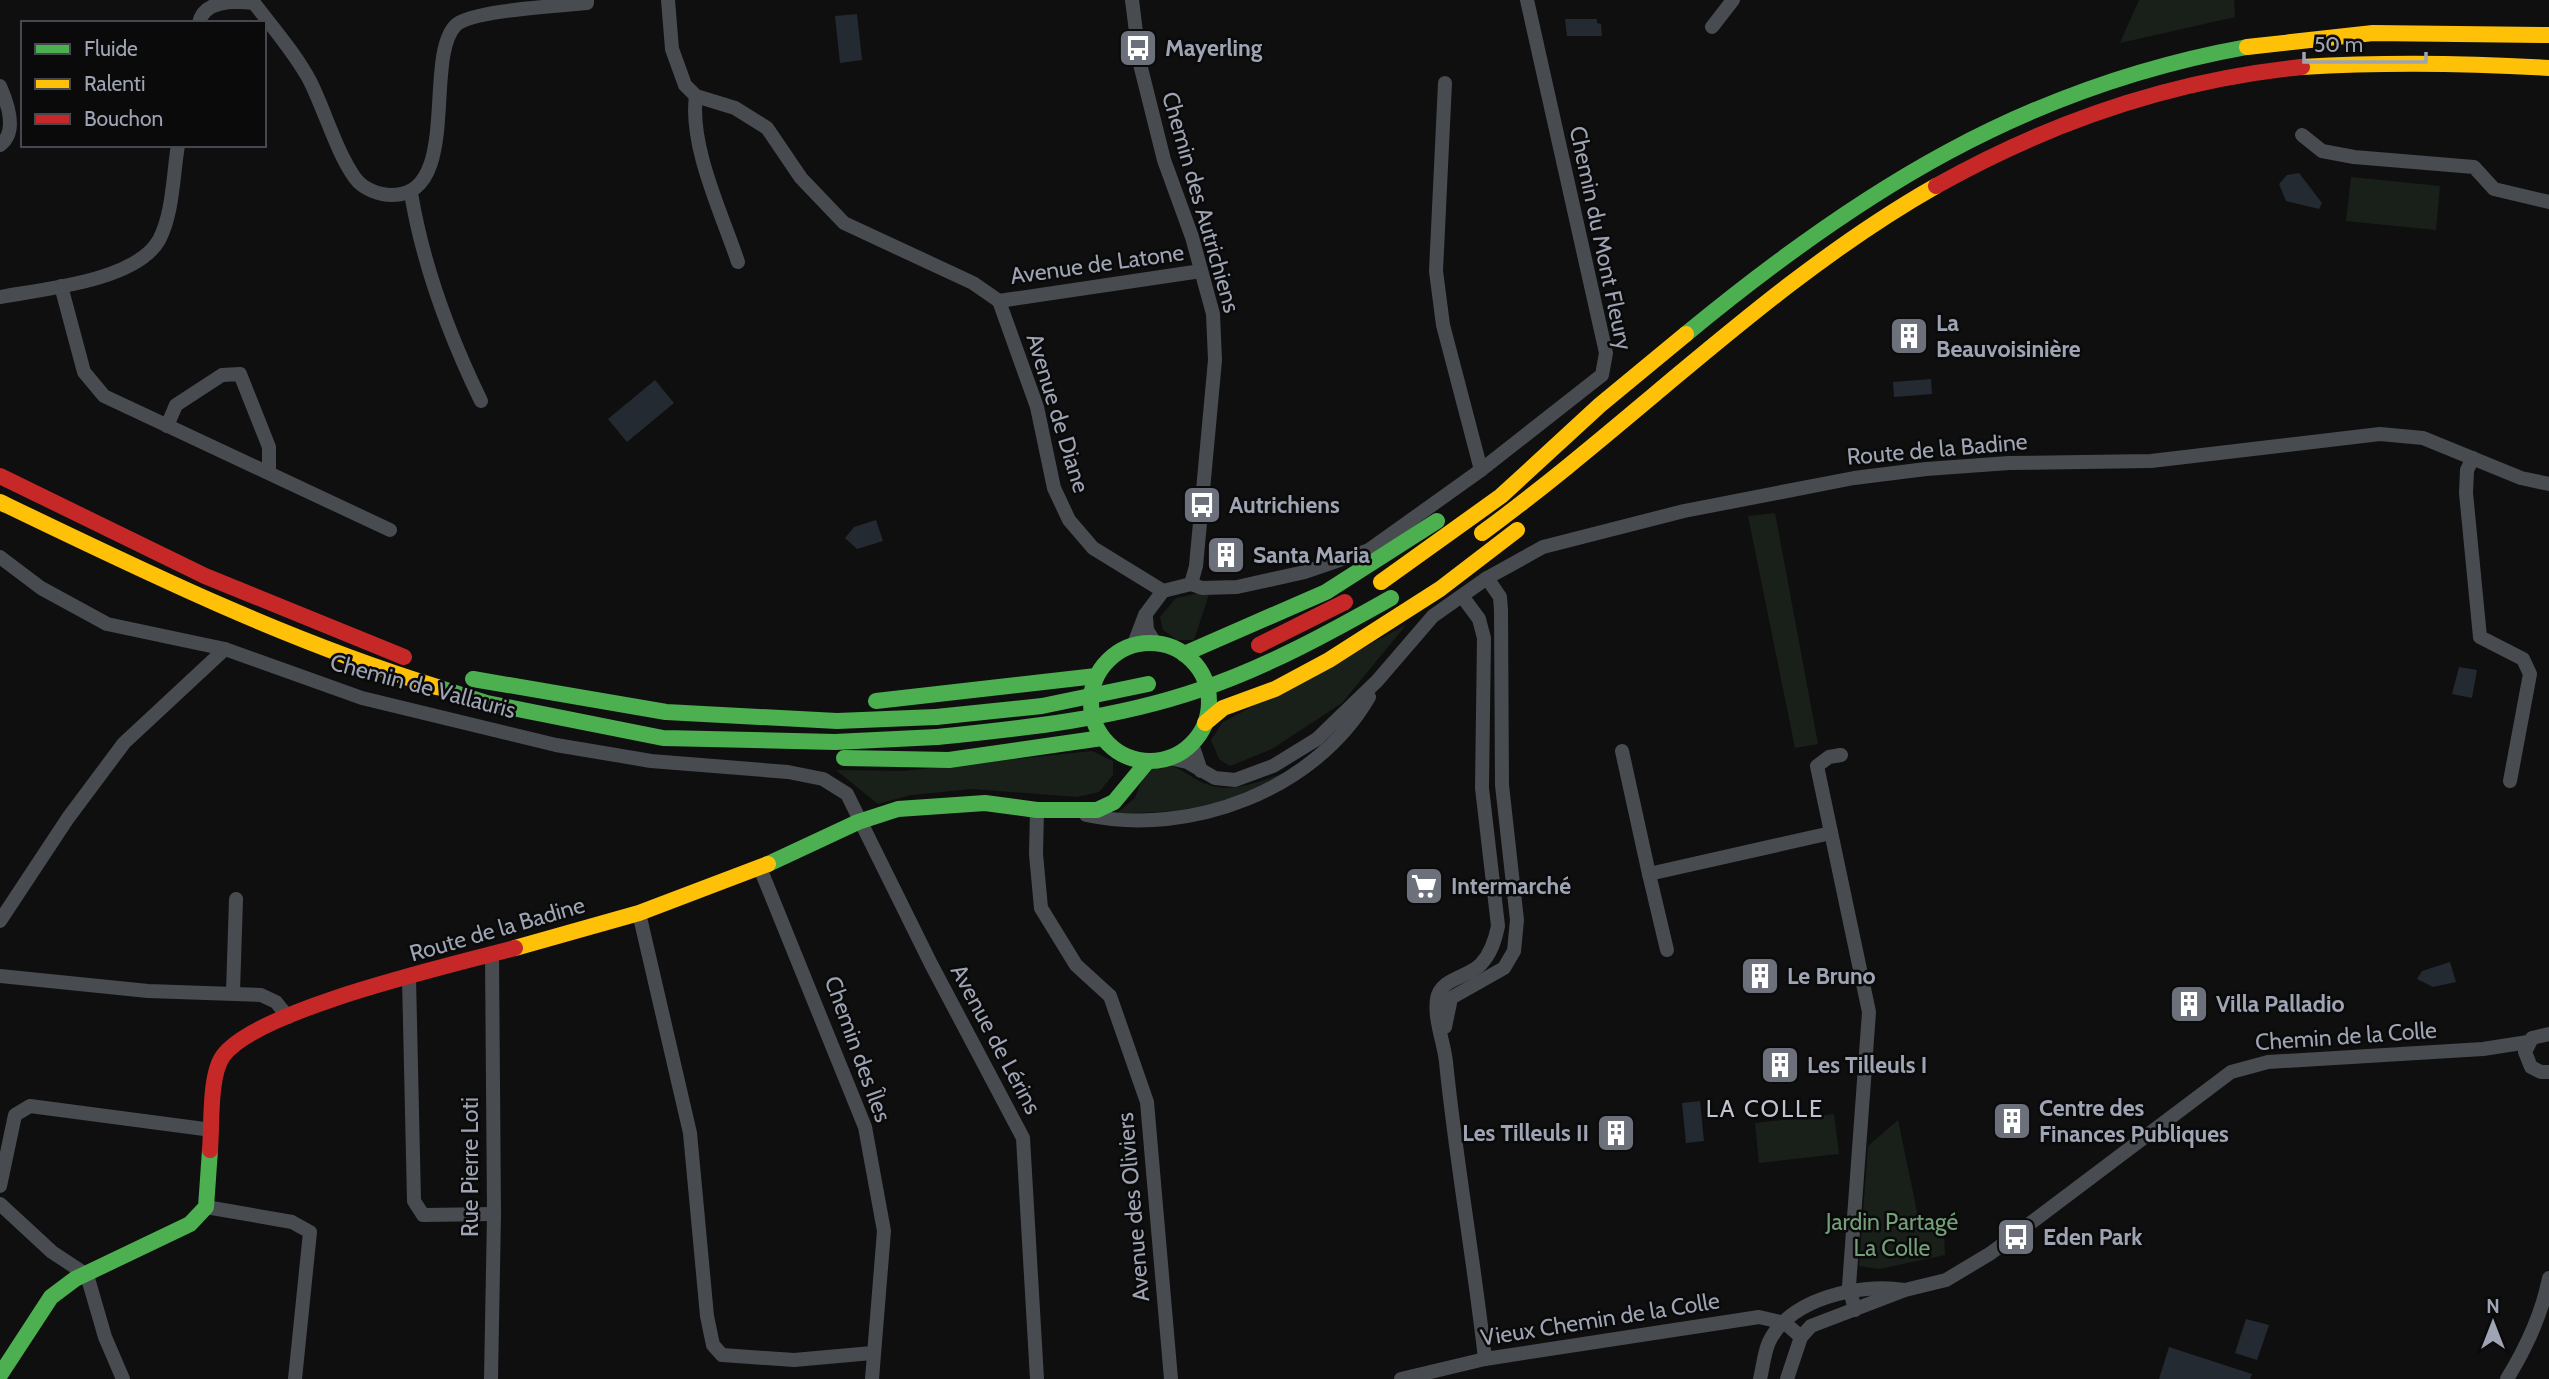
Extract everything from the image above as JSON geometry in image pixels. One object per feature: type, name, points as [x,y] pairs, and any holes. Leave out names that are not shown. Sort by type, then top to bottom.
[{"type":"main road","points":[[1184,653],[1326,592],[1469,500],[1612,394],[1835,220],[1950,149],[2021,114],[2093,86],[2197,57],[2315,37],[2416,32],[2549,35]]},
{"type":"main road","points":[[1470,542],[1637,413],[1746,320],[1850,239],[1965,167],[2034,134],[2106,106],[2207,81],[2318,64],[2419,59],[2549,68]]},
{"type":"main road","points":[[1240,653],[1287,634],[1369,589],[1499,497],[1612,394]]},
{"type":"main road","points":[[1550,502],[1637,413]]},
{"type":"main road","points":[[0,476],[205,576],[379,649],[415,661]]},
{"type":"main road","points":[[0,502],[194,596],[372,667],[486,703],[663,738],[840,758],[949,760],[1102,738]]},
{"type":"main road","points":[[1205,723],[1209,704],[1207,684],[1198,667],[1184,653],[1155,643],[1134,645],[1119,651],[1105,662],[1096,676],[1090,708],[1102,738],[1125,756],[1148,761],[1168,758],[1192,744],[1205,723],[1223,708],[1275,689],[1379,629],[1440,589],[1532,518]]},
{"type":"main road","points":[[663,738],[835,742],[937,737],[1058,724],[1102,716],[1199,690],[1304,647],[1397,594]]},
{"type":"main road","points":[[452,673],[489,684],[666,712],[837,721],[936,717],[1042,706],[1100,696],[1172,678],[1216,663]]},
{"type":"main road","points":[[860,702],[1096,676]]},
{"type":"main road","points":[[666,712],[833,704]]},
{"type":"main road","points":[[1125,756],[1126,783]]},
{"type":"main road","name":"Route de la Badine","points":[[206,1207],[215,1080],[221,1058],[237,1041],[345,995],[639,913],[760,868],[858,822],[898,810],[935,804],[985,803],[1037,810],[1097,810],[1114,802],[1126,783],[1148,761]]},
{"type":"main road","points":[[0,1375],[51,1297],[75,1279],[190,1224],[206,1207]]},
{"type":"street","points":[[668,0],[671,49],[685,85],[696,96],[735,108],[766,128],[801,178],[844,223],[973,283],[999,301]]},
{"type":"street","name":"Chemin des Autrichiens","points":[[1132,0],[1146,88],[1164,160],[1213,314],[1215,360],[1196,566],[1191,584]]},
{"type":"street","name":"Chemin du Mont Fleury","points":[[1481,470],[1602,375],[1605,364],[1606,352],[1527,0]]},
{"type":"street","points":[[1712,27],[1733,0]]},
{"type":"street","points":[[199,21],[201,12],[206,7],[230,1],[254,3],[308,78],[356,179],[374,193],[411,193],[424,182],[432,162],[447,46],[456,26],[474,16],[587,2]]},
{"type":"street","points":[[1134,645],[1145,615],[1163,591],[1191,584],[1202,588],[1237,587],[1306,572],[1369,550],[1481,470],[1443,325],[1436,271],[1445,83]]},
{"type":"street","points":[[0,86],[11,124],[9,135],[0,145]]},
{"type":"street","points":[[696,96],[694,114],[702,152],[738,261]]},
{"type":"street","points":[[2302,135],[2322,151],[2354,157],[2474,167],[2494,189],[2549,202]]},
{"type":"street","points":[[0,297],[61,286],[144,259],[159,240],[165,224],[178,147]]},
{"type":"street","points":[[411,193],[416,221],[450,337],[481,401]]},
{"type":"street","name":"Avenue de Latone","points":[[999,301],[1201,271]]},
{"type":"street","points":[[61,286],[84,372],[104,396],[390,530]]},
{"type":"street","name":"Avenue de Diane","points":[[999,301],[1037,407],[1054,488],[1069,520],[1093,548],[1163,591]]},
{"type":"street","points":[[167,426],[176,405],[222,375],[240,374],[269,447],[269,471]]},
{"type":"street","name":"Route de la Badine","points":[[1168,758],[1188,761],[1215,778],[1234,780],[1273,766],[1317,739],[1377,681],[1433,617],[1488,578],[1543,547],[1684,511],[1878,475],[2009,463],[2151,461],[2381,434],[2423,438],[2521,478],[2549,484]]},
{"type":"street","points":[[2473,458],[2467,470],[2466,494],[2480,637],[2523,659],[2529,674],[2510,781]]},
{"type":"street","name":"Chemin de Vallauris","points":[[0,557],[41,588],[107,624],[225,649],[362,698],[556,744],[651,761],[788,772],[823,779],[847,794],[858,822]]},
{"type":"street","points":[[1444,1046],[1446,1013],[1451,998],[1504,968],[1514,951],[1517,920],[1502,785],[1500,597],[1488,578]]},
{"type":"street","points":[[1461,596],[1479,619],[1484,638],[1482,788],[1498,926],[1495,944],[1480,966],[1442,986],[1437,997],[1437,1014],[1444,1046],[1485,1359]]},
{"type":"street","points":[[1145,615],[1147,631],[1155,643]]},
{"type":"street","points":[[0,921],[68,818],[124,743],[225,649]]},
{"type":"street","name":"Route de la Badine","points":[[1071,811],[1121,820],[1182,816],[1228,805],[1267,791],[1306,767],[1352,726],[1377,681]]},
{"type":"street","points":[[1192,744],[1201,771]]},
{"type":"street","points":[[1622,751],[1667,950]]},
{"type":"street","points":[[1841,755],[1829,757],[1817,766],[1869,1012],[1850,1293],[1854,1310]]},
{"type":"street","points":[[1482,788],[1502,785]]},
{"type":"street","name":"Avenue des Oliviers","points":[[1037,810],[1036,855],[1041,908],[1076,965],[1110,996],[1147,1102],[1171,1379]]},
{"type":"street","name":"Avenue de Lérins","points":[[858,822],[1023,1138],[1037,1379]]},
{"type":"street","points":[[1649,874],[1831,833]]},
{"type":"street","name":"Chemin des Îles","points":[[760,868],[865,1127],[884,1231],[872,1353],[872,1379]]},
{"type":"street","points":[[233,992],[236,899]]},
{"type":"street","points":[[639,913],[690,1133],[707,1316],[713,1345],[722,1355],[760,1360],[872,1353]]},
{"type":"street","name":"Rue Pierre Loti","points":[[491,1379],[494,1214],[492,955]]},
{"type":"street","points":[[0,976],[148,991],[261,995],[276,1002],[288,1017]]},
{"type":"street","points":[[409,977],[414,1201],[423,1215],[494,1214]]},
{"type":"street","name":"Chemin de la Colle","points":[[1801,1337],[1811,1326],[1905,1290],[1946,1280],[1991,1253],[2157,1129],[2196,1095],[2231,1072],[2268,1062],[2483,1049],[2505,1050],[2528,1042],[2537,1035],[2549,1034]]},
{"type":"street","points":[[2528,1042],[2525,1052],[2528,1062]]},
{"type":"street","name":"Chemin de la Colle","points":[[2505,1050],[2546,1075]]},
{"type":"street","points":[[0,1186],[15,1115],[30,1106],[212,1130]]},
{"type":"street","points":[[0,1204],[52,1252],[87,1275],[105,1337],[123,1379]]},
{"type":"street","points":[[206,1207],[292,1222],[310,1232],[295,1379]]},
{"type":"street","points":[[2507,1379],[2547,1300],[2549,1279]]},
{"type":"street","name":"Chemin de la Colle","points":[[1760,1379],[1769,1343],[1785,1323],[1806,1307],[1850,1293],[1889,1287],[1905,1290]]},
{"type":"street","name":"Vieux Chemin de la Colle","points":[[1401,1379],[1485,1359],[1759,1317],[1785,1323]]},
{"type":"street","points":[[1785,1323],[1801,1337],[1787,1379]]},
{"type":"green space","points":[[2139,0],[2234,0],[2235,17],[2120,43]]},
{"type":"green space","points":[[2351,177],[2440,186],[2436,230],[2346,221]]},
{"type":"green space","points":[[1775,513],[1818,744],[1795,748],[1748,516]]},
{"type":"green space","points":[[1210,591],[1194,640],[1177,640],[1163,630],[1160,617],[1176,598]]},
{"type":"green space","points":[[1406,625],[1342,703],[1272,749],[1230,766],[1219,759],[1211,740],[1223,722]]},
{"type":"green space","points":[[1092,751],[1113,761],[1113,775],[1099,792],[1077,797],[972,789],[911,795],[878,804],[836,770],[903,771]]},
{"type":"green space","points":[[1172,766],[1201,782],[1221,788],[1241,786],[1281,774],[1241,794],[1202,806],[1162,812],[1117,813],[1135,798],[1143,777],[1152,767]]},
{"type":"green space","points":[[1834,1114],[1839,1154],[1759,1163],[1755,1123]]},
{"type":"green space","name":"Jardin Partagé La Colle","points":[[1898,1120],[1919,1221],[1944,1234],[1945,1255],[1879,1269],[1859,1266],[1868,1146]]},
{"type":"shaded area","points":[[857,14],[862,60],[840,63],[835,16]]},
{"type":"shaded area","points":[[1565,19],[1597,19],[1597,23],[1601,24],[1602,36],[1567,36]]},
{"type":"shaded area","points":[[2299,173],[2322,203],[2319,209],[2286,201],[2279,184],[2287,175]]},
{"type":"shaded area","points":[[1931,379],[1932,394],[1894,397],[1893,382]]},
{"type":"shaded area","points":[[655,380],[674,403],[627,442],[608,419]]},
{"type":"shaded area","points":[[876,520],[883,541],[857,549],[845,538],[854,527]]},
{"type":"shaded area","points":[[2459,667],[2477,670],[2472,698],[2452,694]]},
{"type":"shaded area","points":[[2450,962],[2456,982],[2433,987],[2417,979],[2422,971]]},
{"type":"shaded area","points":[[1700,1101],[1704,1141],[1686,1143],[1682,1103]]},
{"type":"shaded area","points":[[2246,1319],[2269,1325],[2257,1360],[2235,1353]]},
{"type":"shaded area","points":[[2169,1347],[2252,1374],[2250,1379],[2159,1379]]},
{"type":"traffic: fast","points":[[1686,334],[1815,235],[1880,191],[1947,152],[2017,118],[2089,89],[2166,65],[2247,47]]},
{"type":"traffic: fast","points":[[1184,654],[1326,592],[1437,521]]},
{"type":"traffic: fast","points":[[937,737],[1070,721],[1167,700],[1224,681],[1273,660],[1391,598]]},
{"type":"traffic: fast","points":[[1150,643],[1173,647],[1192,660],[1205,679],[1209,702],[1205,725],[1192,744],[1173,757],[1150,761],[1127,757],[1108,744],[1095,725],[1091,702],[1095,679],[1108,660],[1127,647],[1150,643]]},
{"type":"traffic: fast","points":[[876,701],[1096,676]]},
{"type":"traffic: fast","points":[[473,679],[666,712],[837,721],[936,717]]},
{"type":"traffic: fast","points":[[936,717],[1042,706],[1148,684]]},
{"type":"traffic: fast","points":[[437,687],[487,703],[663,738],[835,742],[937,737]]},
{"type":"traffic: fast","points":[[844,758],[949,760],[1102,738]]},
{"type":"traffic: fast","points":[[768,864],[858,822],[898,809],[985,803],[1037,810],[1097,810],[1114,802],[1148,761]]},
{"type":"traffic: fast","points":[[0,1375],[51,1297],[75,1279],[190,1224],[206,1207],[210,1150]]},
{"type":"traffic: slow","points":[[2247,47],[2373,33],[2549,35]]},
{"type":"traffic: slow","points":[[2302,67],[2426,64],[2549,68]]},
{"type":"traffic: slow","points":[[1482,533],[1539,490],[1705,352],[1817,264],[1936,186]]},
{"type":"traffic: slow","points":[[1381,582],[1501,496],[1600,405],[1686,334]]},
{"type":"traffic: slow","points":[[0,502],[215,603],[325,648],[437,687]]},
{"type":"traffic: slow","points":[[1205,723],[1223,708],[1275,689],[1329,660],[1440,589],[1517,530]]},
{"type":"traffic: slow","points":[[515,948],[639,913],[768,864]]},
{"type":"traffic: jam","points":[[1936,186],[2023,142],[2113,107],[2206,82],[2302,67]]},
{"type":"traffic: jam","points":[[0,476],[205,576],[404,657]]},
{"type":"traffic: jam","points":[[1259,645],[1345,602]]},
{"type":"traffic: jam","points":[[210,1150],[215,1075],[223,1056],[243,1039],[274,1022],[358,991],[515,948]]},
{"type":"place","name":"Mayerling","points":[[1138,48]]},
{"type":"place","name":"La Beauvoisinière","points":[[1909,336]]},
{"type":"place","name":"Autrichiens","points":[[1202,505]]},
{"type":"place","name":"Santa Maria","points":[[1226,555]]},
{"type":"place","name":"Intermarché","points":[[1424,886]]},
{"type":"place","name":"Le Bruno","points":[[1760,976]]},
{"type":"place","name":"Villa Palladio","points":[[2189,1004]]},
{"type":"place","name":"Les Tilleuls I","points":[[1780,1065]]},
{"type":"place","name":"Centre des Finances Publiques","points":[[2012,1121]]},
{"type":"place","name":"Les Tilleuls II","points":[[1616,1133]]},
{"type":"place","name":"Eden Park","points":[[2016,1237]]},
{"type":"district","name":"LA COLLE","points":[[1765,1108]]}]
